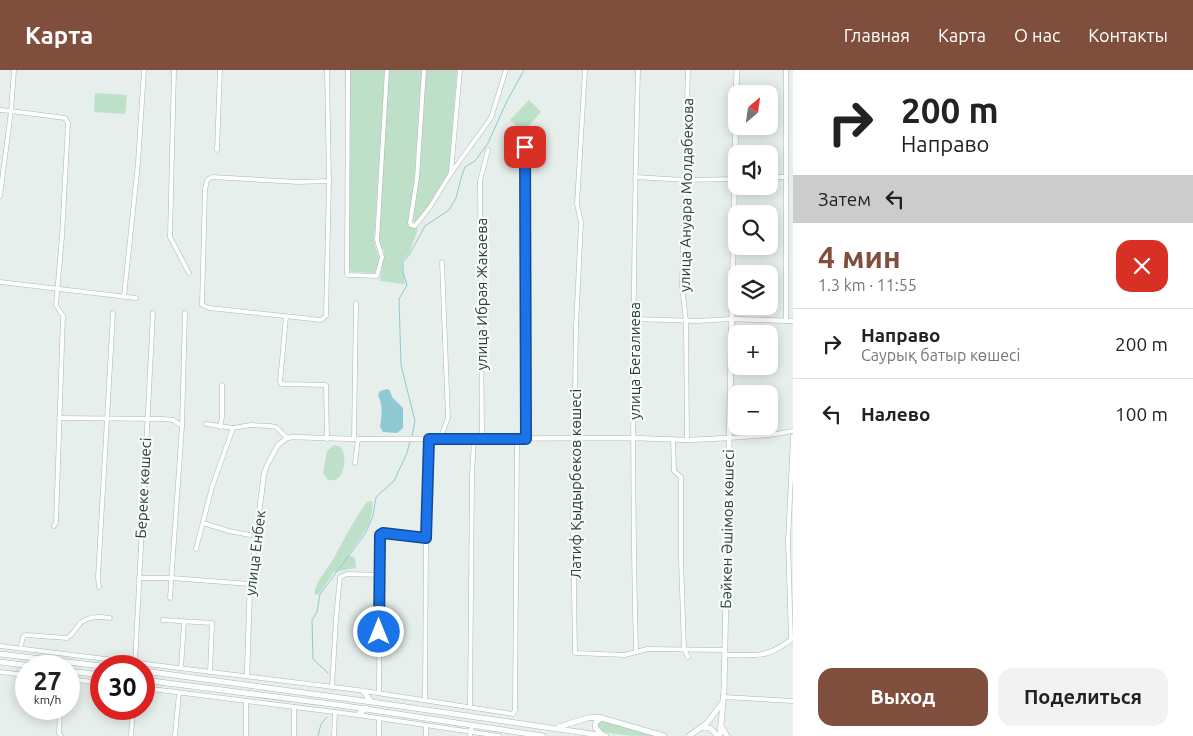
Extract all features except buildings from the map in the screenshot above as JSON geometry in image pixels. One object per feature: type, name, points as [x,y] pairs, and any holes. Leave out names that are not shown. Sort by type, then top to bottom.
[{"type":"main road","points":[[736,85],[737,70]]},
{"type":"main road","name":"Бәйкен Әшімов көшесі","points":[[719,736],[724,699],[731,319],[735,195]]},
{"type":"main road","points":[[0,654],[90,665]]},
{"type":"main road","points":[[0,662],[15,664]]},
{"type":"main road","points":[[195,677],[196,670]]},
{"type":"main road","points":[[155,672],[606,736]]},
{"type":"main road","points":[[155,681],[366,708],[484,728],[494,732],[540,736]]},
{"type":"main road","points":[[193,686],[193,695]]},
{"type":"main road","points":[[363,691],[372,702]]},
{"type":"main road","points":[[689,736],[710,720],[724,699]]},
{"type":"main road","points":[[358,716],[366,708]]},
{"type":"main road","points":[[496,719],[497,712]]},
{"type":"main road","points":[[552,728],[566,726],[592,717],[603,718],[664,736]]},
{"type":"main road","points":[[484,718],[484,728]]},
{"type":"main road","points":[[602,735],[595,729],[595,724],[597,720],[603,718]]},
{"type":"main road","points":[[720,726],[727,736]]},
{"type":"main road","points":[[700,729],[710,728],[719,736]]},
{"type":"street","points":[[0,196],[11,111],[14,70]]},
{"type":"street","points":[[124,297],[138,163],[144,70]]},
{"type":"street","points":[[174,70],[170,237],[189,272]]},
{"type":"street","points":[[217,150],[220,70]]},
{"type":"street","points":[[327,70],[329,181],[326,316],[321,320],[286,317],[209,308],[202,305],[207,180],[212,177],[298,182],[329,181]]},
{"type":"street","points":[[348,70],[347,274],[377,276],[382,257],[376,240],[386,70]]},
{"type":"street","points":[[424,70],[417,178],[411,225],[418,224],[451,172],[491,118],[506,70]]},
{"type":"street","points":[[451,172],[460,70]]},
{"type":"street","name":"Латиф Қыдырбеков көшесі","points":[[586,70],[577,204],[581,223],[576,315],[573,523],[575,653],[625,655],[636,652]]},
{"type":"street","name":"улица Бегалиева","points":[[636,652],[633,519],[635,177],[638,70]]},
{"type":"street","name":"улица Ануара Молдабекова","points":[[687,440],[686,321],[682,286],[688,70]]},
{"type":"street","points":[[786,70],[786,321]]},
{"type":"street","points":[[0,110],[64,118],[68,123],[62,237],[56,305],[63,316],[56,523],[54,526]]},
{"type":"street","points":[[525,147],[526,439]]},
{"type":"street","name":"улица Ибрая Жакаева","points":[[482,438],[480,181],[488,150]]},
{"type":"street","points":[[635,177],[685,180],[728,179]]},
{"type":"street","points":[[778,177],[786,177]]},
{"type":"street","points":[[440,438],[448,418],[442,262]]},
{"type":"street","points":[[0,282],[136,298]]},
{"type":"street","points":[[355,463],[356,303]]},
{"type":"street","points":[[99,586],[113,313]]},
{"type":"street","name":"Береке көшесі","points":[[135,655],[146,419],[153,313]]},
{"type":"street","points":[[170,598],[182,426],[185,313]]},
{"type":"street","points":[[286,317],[280,382],[282,384],[326,385],[327,439]]},
{"type":"street","points":[[634,319],[793,321]]},
{"type":"street","points":[[220,427],[222,417],[222,384]]},
{"type":"street","points":[[59,418],[173,420],[182,426]]},
{"type":"street","points":[[206,424],[233,428],[251,425],[270,426],[276,427],[287,438],[327,439],[634,438],[687,440],[770,436],[793,431]]},
{"type":"street","points":[[196,549],[212,487],[233,428]]},
{"type":"street","points":[[636,652],[647,649],[684,649],[760,654],[774,652],[792,639],[788,541],[793,436]]},
{"type":"street","name":"улица Енбек","points":[[247,676],[250,584],[264,474],[274,450],[287,438]]},
{"type":"street","points":[[425,700],[429,439]]},
{"type":"street","points":[[470,708],[474,439]]},
{"type":"street","points":[[155,665],[379,693],[513,714],[515,711],[517,439]]},
{"type":"street","points":[[673,440],[674,471],[681,477],[680,559],[684,649],[688,658]]},
{"type":"street","points":[[203,523],[250,535]]},
{"type":"street","points":[[379,693],[381,533],[426,538]]},
{"type":"street","points":[[332,687],[340,577],[346,574],[380,575]]},
{"type":"street","points":[[139,578],[171,578],[250,584]]},
{"type":"street","points":[[21,644],[23,637],[26,635],[67,638],[73,634],[83,621],[98,616],[110,618]]},
{"type":"street","points":[[163,620],[212,623],[210,672]]},
{"type":"street","points":[[181,668],[184,622]]},
{"type":"street","points":[[0,646],[90,657]]},
{"type":"street","points":[[0,672],[15,674]]},
{"type":"street","points":[[155,690],[335,712],[470,734],[494,732],[499,736]]},
{"type":"street","points":[[175,736],[179,693]]},
{"type":"street","points":[[724,699],[793,701]]},
{"type":"street","points":[[246,701],[246,736]]},
{"type":"street","points":[[294,707],[294,736]]},
{"type":"street","points":[[334,736],[335,712]]},
{"type":"street","points":[[379,719],[379,736]]},
{"type":"street","points":[[60,720],[59,733],[61,736]]},
{"type":"street","points":[[131,736],[132,720]]},
{"type":"street","points":[[426,726],[426,736]]},
{"type":"street","points":[[470,734],[472,726]]},
{"type":"green space","points":[[350,70],[385,70],[374,241],[380,260],[375,273],[351,272],[349,269]]},
{"type":"green space","points":[[389,70],[422,70],[414,184],[408,226],[418,229],[409,253],[402,262],[405,284],[380,281],[384,251],[379,244],[379,224]]},
{"type":"green space","points":[[426,70],[457,70],[449,172],[429,206],[415,223],[413,221],[418,188]]},
{"type":"green space","points":[[95,93],[127,95],[125,114],[94,112]]},
{"type":"green space","points":[[529,100],[541,112],[523,132],[510,120]]},
{"type":"green space","points":[[334,445],[341,447],[344,463],[341,475],[333,480],[327,479],[323,473],[327,451]]},
{"type":"green space","points":[[372,501],[369,523],[348,555],[355,558],[356,568],[334,572],[318,595],[314,594],[320,579],[358,515],[367,502]]},
{"type":"green space","points":[[600,721],[656,736],[610,733],[597,729],[597,723]]},
{"type":"water","points":[[388,389],[392,397],[403,408],[403,428],[397,433],[383,432],[380,427],[382,411],[378,395],[380,391]]},
{"type":"waterway","points":[[412,436],[415,421],[401,365],[399,299],[407,285],[403,272],[403,262],[425,226],[449,210],[456,198],[465,167],[475,161],[488,143],[507,101],[524,70]]},
{"type":"waterway","points":[[328,673],[313,659],[312,620],[317,612],[320,594],[365,534],[373,516],[376,497],[394,481],[407,453],[410,441]]},
{"type":"waterway","points":[[318,736],[321,724],[327,717]]},
{"type":"route","points":[[379,632],[380,535],[383,533],[426,538],[429,439],[526,439],[525,147]]}]
